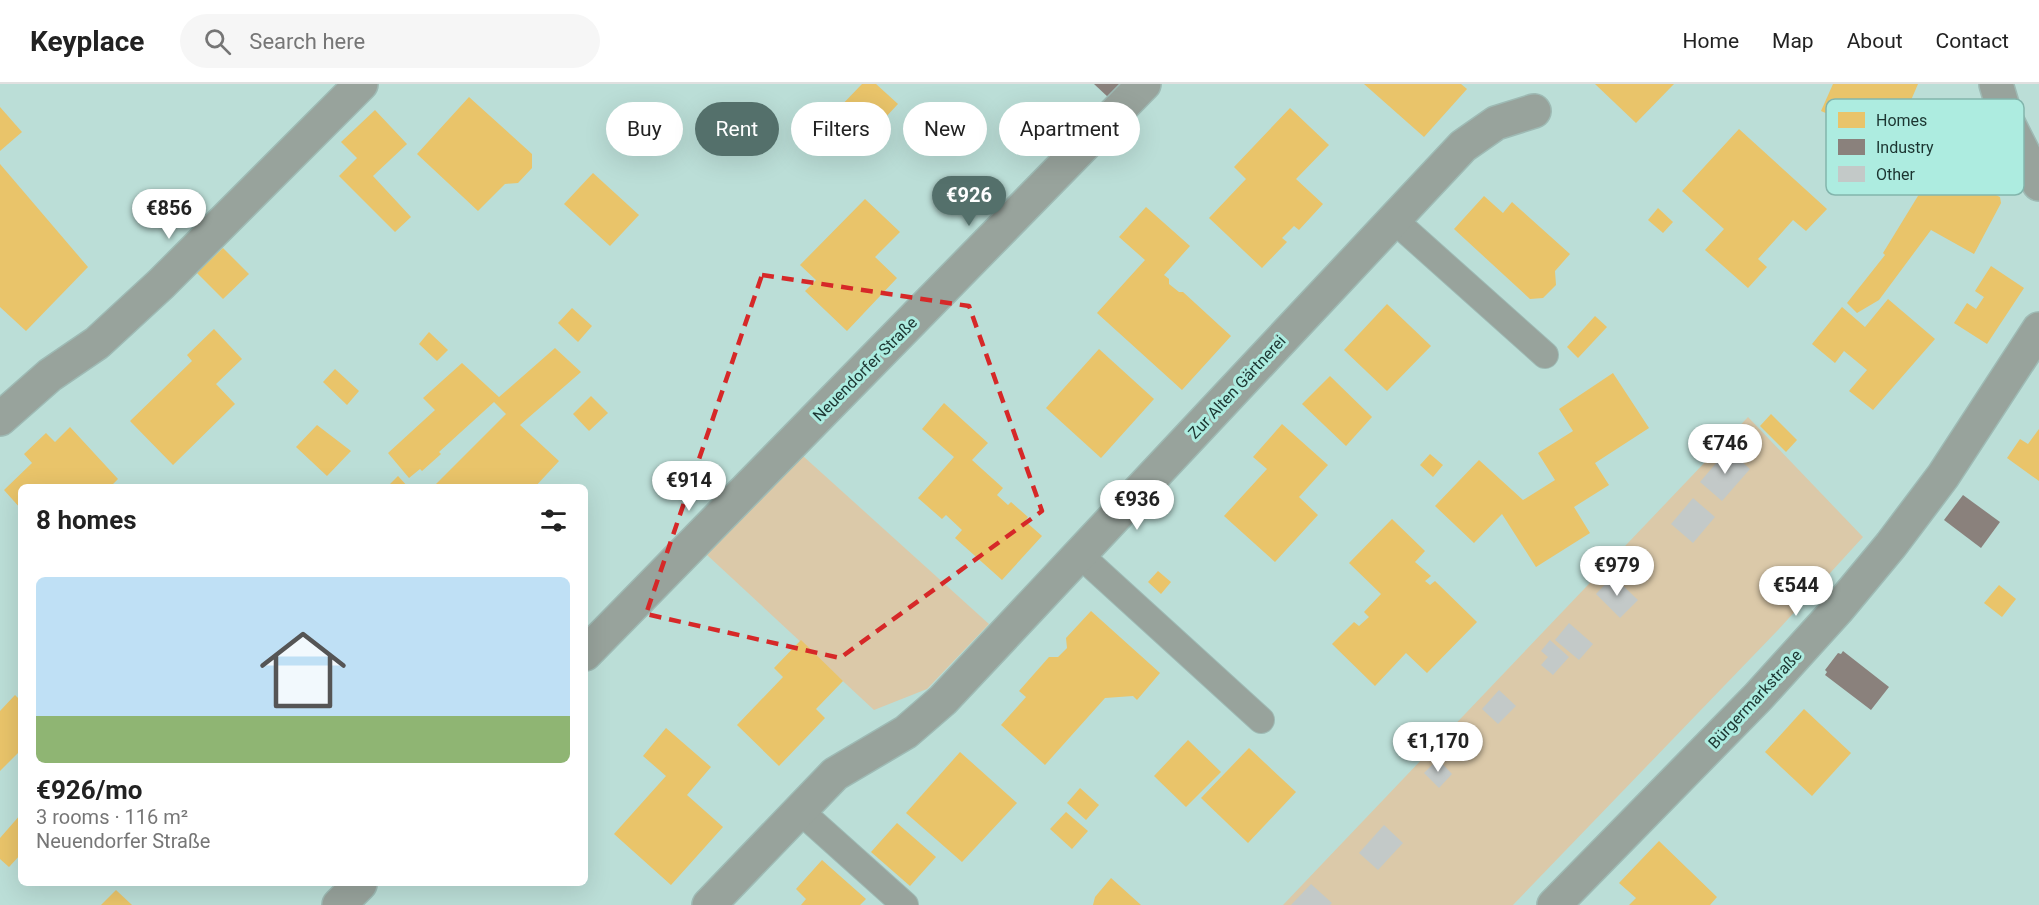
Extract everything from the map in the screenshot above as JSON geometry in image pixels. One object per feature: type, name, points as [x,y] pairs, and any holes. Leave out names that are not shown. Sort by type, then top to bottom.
[{"type":"street","points":[[0,419],[50,375],[97,343],[161,284],[361,84]]},
{"type":"street","name":"Neuendorfer Straße","points":[[588,651],[1144,84]]},
{"type":"street","points":[[1996,84],[2000,99]]},
{"type":"street","name":"Zur Alten Gärtnerei","points":[[709,905],[835,774],[906,732],[943,700],[1463,146],[1496,123],[1534,111]]},
{"type":"street","points":[[2024,154],[2039,184]]},
{"type":"street","name":"Bürgermarkstraße","points":[[1554,905],[1758,697],[1837,610],[1891,545],[1943,476],[2039,329]]},
{"type":"street","points":[[339,905],[358,886]]},
{"type":"lane","points":[[1394,220],[1545,355]]},
{"type":"lane","points":[[1080,555],[1261,720]]},
{"type":"lane","points":[[800,810],[905,905]]},
{"type":"highlighted area","points":[[762,275],[969,306],[1042,511],[840,658],[646,614]]},
{"type":"shaded area","points":[[1748,417],[1863,537],[1778,630],[1513,905],[1283,905]]},
{"type":"shaded area","points":[[803,456],[989,624],[927,689],[874,710],[706,554]]},
{"type":"building: Homes","points":[[862,84],[876,84],[898,104],[891,111],[891,102],[845,102]]},
{"type":"building: Homes","points":[[1364,84],[1461,84],[1467,89],[1424,137]]},
{"type":"building: Homes","points":[[1595,84],[1674,84],[1636,123]]},
{"type":"building: Homes","points":[[1833,84],[1918,84],[1912,99],[1826,99]]},
{"type":"building: Homes","points":[[469,97],[532,154],[532,168],[518,183],[505,184],[478,211],[417,154]]},
{"type":"building: Homes","points":[[1826,100],[1826,113],[1821,111]]},
{"type":"building: Homes","points":[[0,107],[22,132],[0,151]]},
{"type":"building: Homes","points":[[1290,108],[1329,145],[1296,179],[1323,204],[1299,230],[1294,226],[1282,238],[1287,242],[1262,268],[1209,218],[1246,179],[1234,167]]},
{"type":"building: Homes","points":[[375,110],[407,144],[373,176],[411,217],[395,232],[339,176],[357,158],[341,142]]},
{"type":"building: Homes","points":[[1739,129],[1827,209],[1806,231],[1793,220],[1758,259],[1767,267],[1748,288],[1705,250],[1724,229],[1682,191]]},
{"type":"building: Homes","points":[[0,164],[88,267],[26,331],[0,307]]},
{"type":"building: Homes","points":[[593,173],[639,215],[610,246],[564,204]]},
{"type":"building: Homes","points":[[1919,195],[1996,195],[2000,197],[2001,203],[1974,254],[1931,230],[1879,300],[1857,313],[1847,303],[1885,255],[1883,253]]},
{"type":"building: Homes","points":[[1484,196],[1503,213],[1512,202],[1570,254],[1555,271],[1556,285],[1543,298],[1530,299],[1454,229]]},
{"type":"building: Homes","points":[[865,199],[900,232],[875,257],[897,278],[847,331],[805,291],[816,280],[800,265]]},
{"type":"building: Homes","points":[[1146,207],[1190,246],[1164,275],[1169,279],[1169,284],[1179,292],[1183,292],[1231,336],[1182,390],[1097,313],[1145,260],[1119,237]]},
{"type":"building: Homes","points":[[1658,208],[1673,222],[1663,233],[1648,220]]},
{"type":"building: Homes","points":[[223,248],[249,274],[223,299],[197,273]]},
{"type":"building: Homes","points":[[1991,266],[2024,288],[1987,344],[1954,323],[1967,303],[1976,309],[1984,297],[1975,291]]},
{"type":"building: Homes","points":[[1888,299],[1935,339],[1873,410],[1849,391],[1867,370],[1844,351],[1835,363],[1812,344],[1842,307],[1865,327]]},
{"type":"building: Homes","points":[[1387,304],[1431,346],[1387,391],[1344,350]]},
{"type":"building: Homes","points":[[572,308],[592,326],[578,342],[558,323]]},
{"type":"building: Homes","points":[[1595,316],[1607,327],[1578,358],[1567,347]]},
{"type":"building: Homes","points":[[214,329],[242,359],[216,384],[235,404],[173,465],[130,421],[192,361],[187,355]]},
{"type":"building: Homes","points":[[429,332],[448,350],[437,361],[419,344]]},
{"type":"building: Homes","points":[[555,348],[581,372],[520,425],[559,461],[538,484],[436,484],[506,414],[494,402],[439,452],[441,454],[422,471],[420,469],[409,478],[388,453],[435,410],[423,398],[462,363],[499,397]]},
{"type":"building: Homes","points":[[1099,349],[1154,399],[1101,458],[1046,408]]},
{"type":"building: Homes","points":[[335,369],[359,391],[347,405],[323,382]]},
{"type":"building: Homes","points":[[1613,373],[1649,428],[1595,463],[1609,485],[1574,507],[1590,533],[1536,567],[1502,514],[1474,543],[1435,506],[1479,460],[1523,500],[1555,480],[1538,453],[1573,431],[1559,409]]},
{"type":"building: Homes","points":[[1330,376],[1372,417],[1346,446],[1302,404]]},
{"type":"building: Homes","points":[[591,396],[608,413],[589,431],[573,414]]},
{"type":"building: Homes","points":[[944,403],[988,443],[972,460],[1003,488],[997,495],[1008,505],[1011,502],[1028,517],[1025,521],[1042,536],[1002,580],[955,538],[962,530],[946,515],[942,519],[918,498],[954,457],[922,429]]},
{"type":"building: Homes","points":[[1771,414],[1797,440],[1786,452],[1760,426]]},
{"type":"building: Homes","points":[[1282,424],[1328,465],[1299,497],[1318,515],[1275,562],[1224,516],[1267,469],[1253,457]]},
{"type":"building: Homes","points":[[317,425],[351,451],[327,476],[296,447]]},
{"type":"building: Homes","points":[[70,427],[118,479],[113,484],[18,484],[18,506],[4,490],[32,463],[24,454],[46,433],[55,442]]},
{"type":"building: Homes","points":[[2039,429],[2039,481],[2007,458],[2020,439],[2028,444]]},
{"type":"building: Homes","points":[[1430,454],[1443,465],[1433,477],[1420,465]]},
{"type":"building: Homes","points":[[398,476],[405,484],[390,484]]},
{"type":"building: Homes","points":[[1392,519],[1425,551],[1415,562],[1431,576],[1425,581],[1430,585],[1435,581],[1477,622],[1427,673],[1406,653],[1375,686],[1332,644],[1354,622],[1359,626],[1369,617],[1364,612],[1381,594],[1349,563]]},
{"type":"building: Homes","points":[[1158,571],[1171,582],[1161,594],[1148,582]]},
{"type":"building: Homes","points":[[1999,585],[2016,599],[2002,617],[1984,603]]},
{"type":"building: Homes","points":[[1091,611],[1160,673],[1137,700],[1133,696],[1105,698],[1045,765],[1001,725],[1026,697],[1019,691],[1049,657],[1058,657],[1067,648],[1066,638]]},
{"type":"building: Homes","points":[[801,640],[843,681],[816,709],[825,718],[779,766],[737,725],[783,677],[774,668]]},
{"type":"building: Homes","points":[[15,695],[18,698],[18,753],[0,771],[0,711]]},
{"type":"building: Homes","points":[[1804,709],[1851,753],[1812,796],[1765,752]]},
{"type":"building: Homes","points":[[666,728],[711,767],[687,795],[723,827],[671,885],[614,834],[666,776],[643,756]]},
{"type":"building: Homes","points":[[1188,740],[1221,772],[1186,807],[1154,776]]},
{"type":"building: Homes","points":[[1249,748],[1296,792],[1248,843],[1201,798]]},
{"type":"building: Homes","points":[[960,752],[1017,803],[962,862],[906,813]]},
{"type":"building: Homes","points":[[1080,788],[1099,805],[1086,820],[1067,803]]},
{"type":"building: Homes","points":[[1066,812],[1088,831],[1072,849],[1050,829]]},
{"type":"building: Homes","points":[[18,817],[18,857],[9,867],[0,859],[0,838]]},
{"type":"building: Homes","points":[[897,823],[936,857],[910,886],[871,852]]},
{"type":"building: Homes","points":[[1659,841],[1717,897],[1710,905],[1629,905],[1636,898],[1619,883]]},
{"type":"building: Homes","points":[[822,860],[866,899],[860,905],[801,905],[806,899],[796,889]]},
{"type":"building: Homes","points":[[1111,878],[1141,905],[1093,905],[1095,897]]},
{"type":"building: Homes","points":[[116,890],[132,905],[101,905]]},
{"type":"building: Industry","points":[[1094,84],[1122,84],[1109,98]]},
{"type":"building: Industry","points":[[1963,495],[2000,522],[1981,548],[1944,520]]},
{"type":"building: Industry","points":[[1843,651],[1889,687],[1871,710],[1825,675],[1827,672],[1825,670],[1838,653],[1841,654]]},
{"type":"building: Other","points":[[1728,449],[1750,469],[1722,501],[1700,482]]},
{"type":"building: Other","points":[[1693,498],[1715,517],[1693,543],[1671,524]]},
{"type":"building: Other","points":[[1613,576],[1638,600],[1620,618],[1596,594]]},
{"type":"building: Other","points":[[1569,623],[1593,644],[1579,660],[1555,640]]},
{"type":"building: Other","points":[[1550,640],[1569,657],[1553,675],[1541,665],[1548,657],[1541,651]]},
{"type":"building: Other","points":[[1499,690],[1516,706],[1498,724],[1482,709]]},
{"type":"building: Other","points":[[1438,759],[1452,774],[1439,788],[1424,773]]},
{"type":"building: Other","points":[[1384,825],[1403,843],[1378,870],[1359,853]]},
{"type":"building: Other","points":[[1311,884],[1332,903],[1330,905],[1291,905]]}]
